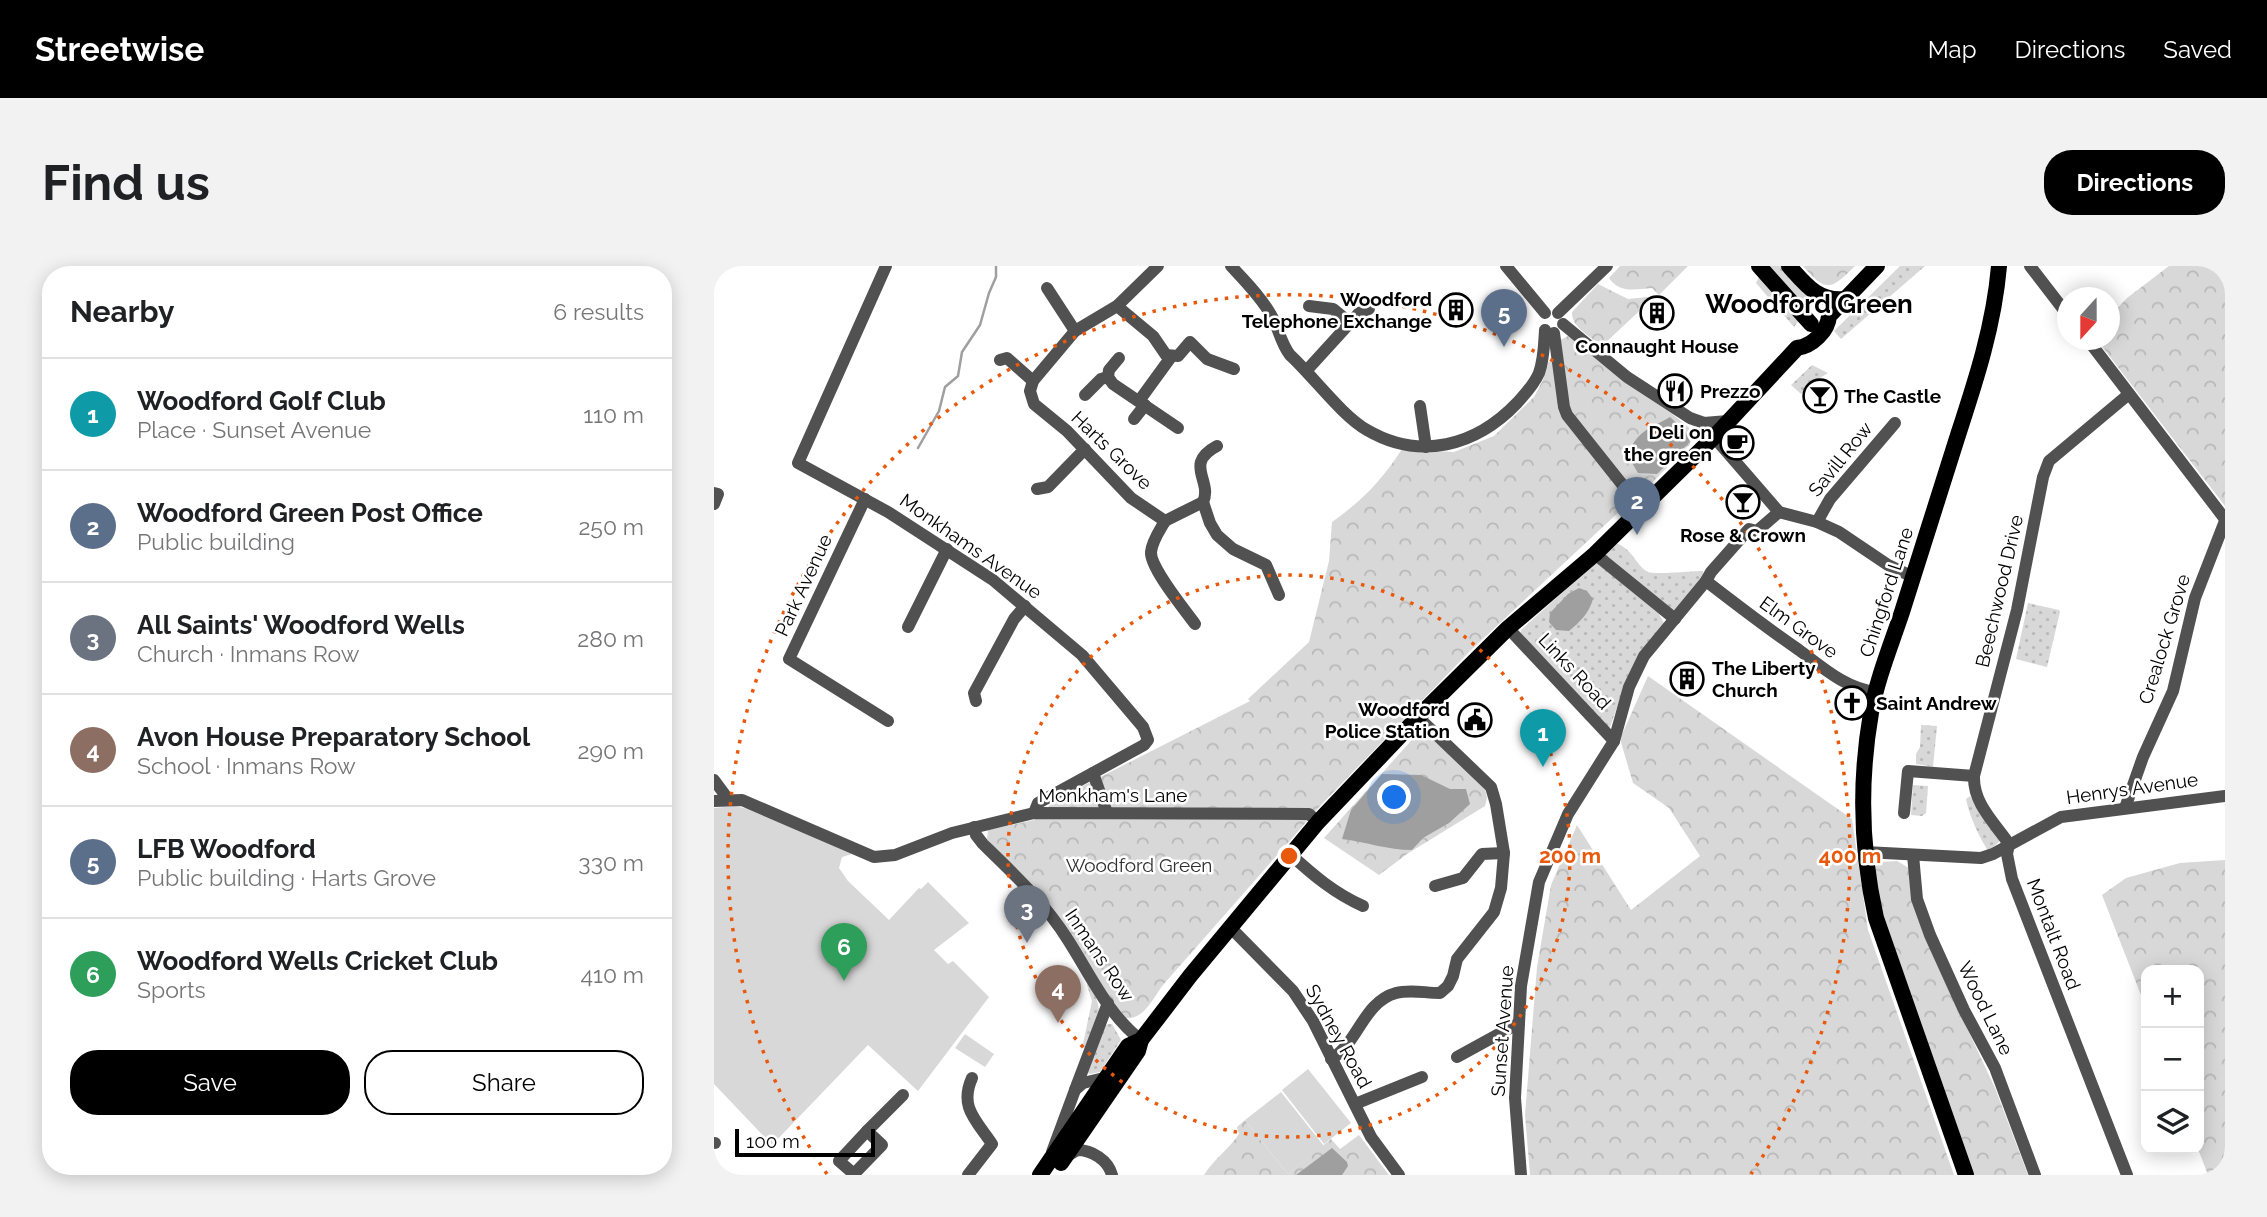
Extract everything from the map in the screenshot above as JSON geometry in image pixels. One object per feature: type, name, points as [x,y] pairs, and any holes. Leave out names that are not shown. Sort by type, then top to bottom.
[{"type":"main road","points":[[1759,266],[1811,324]]},
{"type":"main road","points":[[1789,266],[1814,293],[1827,299],[1845,299]]},
{"type":"main road","points":[[1051,1168],[1096,1113],[1138,1051],[1141,1040],[1318,821],[1508,628],[1595,554],[1714,437],[1797,348],[1807,347],[1828,326],[1829,316],[1877,266]]},
{"type":"main road","name":"Chingford Lane","points":[[1966,1175],[1876,918],[1865,852],[1863,790],[1868,733],[1876,692],[1987,338],[1999,266]]},
{"type":"main road","points":[[1797,348],[1797,338],[1818,317],[1829,316]]},
{"type":"main road","points":[[1051,1168],[1104,1078],[1128,1046],[1141,1040]]},
{"type":"street","name":"Monkhams Avenue","points":[[886,266],[798,463],[865,499],[947,549],[1026,606],[1082,655],[1147,734],[1148,740],[1144,745],[1038,803],[1034,813]]},
{"type":"street","points":[[1137,266],[1146,277]]},
{"type":"street","points":[[1000,360],[1007,358],[1033,381],[1074,331],[1117,306],[1158,266]]},
{"type":"street","points":[[1506,266],[1553,323],[1627,377],[1690,418],[1704,423],[1728,421]]},
{"type":"street","points":[[1234,267],[1270,312],[1282,344],[1364,429],[1402,446],[1426,447],[1451,444],[1472,437],[1500,418],[1528,391],[1538,374],[1553,323],[1607,266]]},
{"type":"street","points":[[2030,266],[2057,301]]},
{"type":"street","points":[[1047,288],[1074,331]]},
{"type":"street","points":[[1117,306],[1153,336],[1166,355],[1178,356],[1190,342],[1207,359],[1234,369]]},
{"type":"street","points":[[1309,306],[1333,309],[1350,323]]},
{"type":"street","points":[[1307,370],[1359,313],[1369,309]]},
{"type":"street","points":[[1553,323],[1567,415],[1625,488],[1635,514]]},
{"type":"street","points":[[2096,350],[2225,520]]},
{"type":"street","points":[[1134,419],[1171,357]]},
{"type":"street","points":[[1543,357],[1559,357]]},
{"type":"street","points":[[1119,358],[1109,370],[1108,377],[1113,383],[1178,428]]},
{"type":"street","points":[[1085,395],[1101,379],[1108,377]]},
{"type":"street","name":"Harts Grove","points":[[1033,381],[1030,391],[1034,404],[1068,431],[1131,498],[1165,521]]},
{"type":"street","name":"Beechwood Drive","points":[[2009,844],[1982,808],[1973,787],[1974,776],[2017,610],[2043,477],[2049,461],[2066,444],[2129,394]]},
{"type":"street","points":[[1420,406],[1426,447]]},
{"type":"street","name":"Savill Row","points":[[1817,522],[1824,507],[1895,423]]},
{"type":"street","points":[[1714,437],[1779,512],[1817,522],[1913,577]]},
{"type":"street","points":[[1195,624],[1163,581],[1151,557],[1151,549],[1165,521],[1206,499],[1199,474],[1200,462],[1206,452],[1217,446]]},
{"type":"street","points":[[1048,491],[1085,449]]},
{"type":"street","points":[[714,493],[718,494],[714,504]]},
{"type":"street","name":"Park Avenue","points":[[865,499],[789,659],[888,721]]},
{"type":"street","points":[[1203,502],[1209,523],[1217,536],[1233,549],[1266,565],[1279,595]]},
{"type":"street","name":"Sunset Avenue","points":[[1521,1175],[1515,1098],[1521,986],[1539,882],[1568,814],[1614,741],[1629,687],[1644,656],[1749,529],[1757,531],[1779,512]]},
{"type":"street","name":"Crealock Grove","points":[[2125,808],[2143,757],[2172,691],[2195,598],[2225,520]]},
{"type":"street","points":[[908,627],[947,549]]},
{"type":"street","points":[[1595,554],[1675,619]]},
{"type":"street","name":"Elm Grove","points":[[1706,581],[1837,678],[1876,692]]},
{"type":"street","points":[[1185,610],[1197,601]]},
{"type":"street","points":[[976,701],[974,693],[1014,619],[1026,606]]},
{"type":"street","name":"Links Road","points":[[1508,628],[1614,741]]},
{"type":"street","points":[[1331,1059],[1342,1050],[1381,1000],[1395,993],[1440,993],[1447,986],[1457,959],[1494,912],[1501,888],[1504,853],[1491,787],[1418,717]]},
{"type":"street","points":[[1904,813],[1908,771],[1974,776]]},
{"type":"street","points":[[1093,773],[1107,813]]},
{"type":"street","points":[[714,780],[728,799]]},
{"type":"street","name":"Henrys Avenue","points":[[2009,844],[2061,817],[2225,796]]},
{"type":"street","name":"Monkham's Lane","points":[[714,801],[742,800],[874,857],[895,855],[974,827],[1034,813],[1309,814],[1318,821]]},
{"type":"street","name":"Inmans Row","points":[[974,827],[983,844],[1040,901],[1108,1003],[1128,1030],[1141,1040]]},
{"type":"street","points":[[1865,852],[1981,858],[2009,844]]},
{"type":"street","name":"Montalt Road","points":[[2009,844],[2007,854],[2012,879],[2127,1175]]},
{"type":"street","points":[[1435,886],[1463,878],[1482,854],[1504,853]]},
{"type":"street","points":[[1290,854],[1319,881],[1341,896],[1363,906]]},
{"type":"street","name":"Wood Lane","points":[[1913,855],[1917,899],[1930,935],[1964,1010],[1995,1068],[2035,1175]]},
{"type":"street","name":"Sydney Road","points":[[1230,927],[1293,992],[1313,1021],[1370,1137],[1399,1175]]},
{"type":"street","points":[[1051,1168],[1075,1090],[1108,1003]]},
{"type":"street","points":[[1457,1057],[1519,1024]]},
{"type":"street","points":[[1355,1104],[1422,1077]]},
{"type":"street","points":[[968,1175],[992,1144],[968,1108],[966,1092],[972,1078]]},
{"type":"street","points":[[1075,1090],[1083,1083],[1104,1078]]},
{"type":"street","points":[[867,1131],[882,1145],[864,1171],[854,1174],[839,1161],[867,1131],[903,1095]]},
{"type":"street","points":[[1096,1113],[1089,1133],[1094,1153],[1110,1168],[1112,1175]]},
{"type":"street","points":[[1051,1168],[1077,1150],[1094,1153]]},
{"type":"green space","points":[[1620,266],[1688,266],[1659,295],[1652,288],[1628,289],[1613,283],[1609,278]]},
{"type":"green space","points":[[1767,266],[1784,266],[1812,296],[1802,306]]},
{"type":"green space","points":[[1803,266],[1855,266],[1840,280],[1829,285],[1817,281]]},
{"type":"green space","points":[[1900,266],[1925,266],[1841,339],[1834,331]]},
{"type":"green space","points":[[2169,266],[2225,266],[2225,506],[2105,350],[2120,350],[2120,305]]},
{"type":"green space","points":[[1759,277],[1800,319],[1794,327],[1756,283]]},
{"type":"green space","points":[[1598,284],[1628,299],[1652,299],[1602,346],[1578,327],[1572,312]]},
{"type":"green space","points":[[1570,335],[1624,382],[1693,431],[1690,444],[1638,497],[1571,412],[1560,340]]},
{"type":"green space","name":"Woodford Green","points":[[1551,361],[1561,413],[1620,490],[1622,509],[1471,650],[1322,804],[1163,985],[1143,1012],[1138,1016],[1126,1018],[987,839],[988,830],[1034,820],[1057,799],[1250,701],[1248,699],[1309,642],[1329,561],[1332,522],[1371,489],[1402,449],[1454,452],[1494,436],[1534,397],[1543,380],[1547,362]]},
{"type":"green space","points":[[1812,365],[1828,373],[1801,394],[1791,385]]},
{"type":"green space","points":[[1616,543],[1626,549],[1648,572],[1703,571],[1704,577],[1678,608],[1672,611],[1604,556]]},
{"type":"green space","points":[[1596,562],[1659,614],[1664,623],[1627,679],[1609,730],[1520,633]]},
{"type":"green space","points":[[2028,603],[2060,612],[2047,667],[2016,659]]},
{"type":"green space","points":[[1648,676],[1852,819],[1868,930],[1954,1175],[1530,1175],[1525,1115],[1537,967],[1551,885],[1577,825],[1631,910],[1700,856],[1669,808],[1633,783],[1620,739]]},
{"type":"green space","points":[[1921,725],[1937,726],[1933,767],[1916,764]]},
{"type":"green space","points":[[1424,730],[1485,788],[1485,806],[1407,854],[1379,875],[1324,838],[1418,733]]},
{"type":"green space","points":[[1913,785],[1928,786],[1926,813],[1922,816],[1911,815]]},
{"type":"green space","points":[[1970,796],[1980,814],[2000,837],[1999,842],[1988,851],[1970,813],[1966,799]]},
{"type":"green space","points":[[735,806],[753,810],[852,854],[842,857],[839,868],[848,881],[889,920],[928,882],[969,923],[934,950],[948,964],[953,961],[989,997],[918,1091],[868,1045],[772,1145],[714,1084],[714,808]]},
{"type":"green space","points":[[2225,860],[2225,1175],[2208,1175],[2200,1154],[2204,1154],[2204,965],[2141,965],[2141,995],[2102,895],[2126,878],[2180,863]]},
{"type":"green space","points":[[1897,861],[1909,868],[1932,953],[1995,1088],[2028,1175],[1970,1175],[1880,918],[1874,867],[1881,862]]},
{"type":"green space","points":[[1088,982],[1099,1009],[1084,1049],[1092,1001]]},
{"type":"green space","points":[[1108,1024],[1112,1024],[1121,1040],[1100,1072],[1090,1074],[1087,1072]]},
{"type":"green space","points":[[965,1034],[994,1054],[985,1067],[955,1048]]},
{"type":"green space","points":[[1308,1069],[1351,1123],[1324,1144],[1282,1090]]},
{"type":"green space","points":[[1281,1092],[1324,1146],[1288,1174],[1245,1120]]},
{"type":"green space","points":[[1245,1120],[1288,1174],[1331,1139],[1340,1149],[1359,1135],[1389,1175],[1204,1175],[1239,1134],[1237,1127]]},
{"type":"shaded area","points":[[1670,417],[1685,431],[1690,442],[1657,474],[1638,473],[1628,456],[1635,441],[1644,432]]},
{"type":"shaded area","points":[[1579,588],[1587,591],[1593,599],[1589,609],[1569,631],[1556,630],[1549,622],[1550,613],[1568,594]]},
{"type":"shaded area","points":[[1382,774],[1421,775],[1450,789],[1466,789],[1470,804],[1449,823],[1423,838],[1412,850],[1342,839],[1351,810]]},
{"type":"shaded area","points":[[1332,1148],[1347,1162],[1348,1166],[1342,1175],[1296,1175]]},
{"type":"waterway","points":[[918,448],[939,411],[945,387],[958,376],[962,352],[980,325],[996,277],[996,266]]},
{"type":"place","name":"Woodford Telephone Exchange","points":[[1456,310]]},
{"type":"place","name":"Connaught House","points":[[1657,313]]},
{"type":"place","name":"LFB Woodford","points":[[1504,347]]},
{"type":"place","name":"Prezzo","points":[[1675,391]]},
{"type":"place","name":"The Castle","points":[[1820,396]]},
{"type":"place","name":"Deli on the green","points":[[1737,443]]},
{"type":"place","name":"Rose & Crown","points":[[1743,502]]},
{"type":"place","name":"Woodford Green Post Office","points":[[1637,535]]},
{"type":"place","name":"The Liberty Church","points":[[1687,679]]},
{"type":"place","name":"Saint Andrew","points":[[1852,703]]},
{"type":"place","name":"Woodford Police Station","points":[[1475,720]]},
{"type":"place","name":"Woodford Golf Club","points":[[1543,767]]},
{"type":"place","name":"All Saints' Woodford Wells","points":[[1027,943]]},
{"type":"place","name":"Woodford Wells Cricket Club","points":[[844,981]]},
{"type":"place","name":"Avon House Preparatory School","points":[[1058,1023]]},
{"type":"district","name":"Woodford Green","points":[[1809,304]]}]
